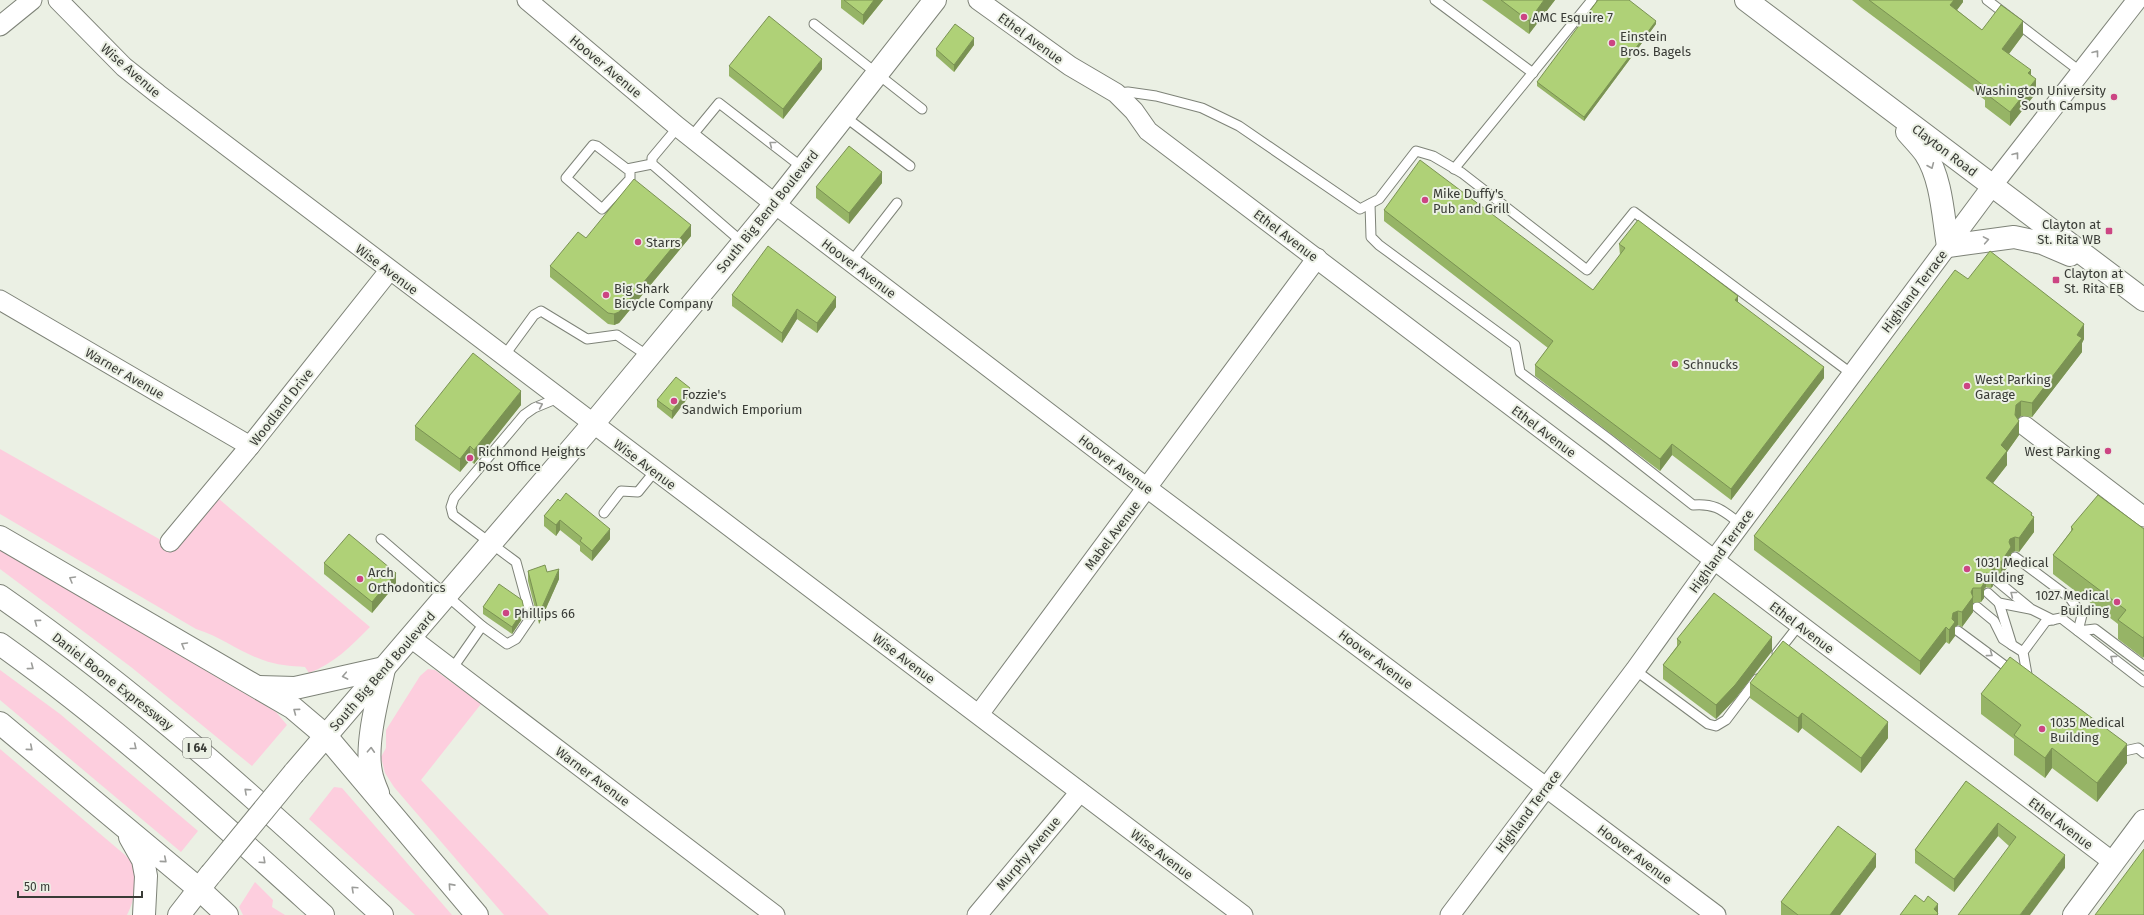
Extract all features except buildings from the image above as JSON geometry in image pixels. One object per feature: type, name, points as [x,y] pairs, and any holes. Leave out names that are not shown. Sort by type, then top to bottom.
[{"type":"main road","name":"South Big Bend Boulevard","points":[[179,915],[294,774],[593,424],[742,242],[775,204],[935,0]]},
{"type":"main road","name":"Clayton Road","points":[[1746,0],[2144,300]]},
{"type":"main road","points":[[1881,102],[1925,154],[1932,168],[1940,194],[1948,246],[2003,237],[2027,238],[2042,243],[2107,272]]},
{"type":"main road","points":[[0,537],[293,708],[326,736],[477,915]]},
{"type":"main road","name":"Daniel Boone Expressway","points":[[0,596],[76,650],[170,725],[238,782],[382,915]]},
{"type":"main road","points":[[0,644],[61,689],[154,764],[323,915]]},
{"type":"main road","points":[[257,687],[295,688],[384,668],[372,734],[370,761],[370,771],[381,801]]},
{"type":"main road","points":[[0,723],[123,826],[205,882],[228,915]]},
{"type":"main road","points":[[2074,915],[2144,821]]},
{"type":"main road","points":[[123,826],[143,860],[146,878],[144,915]]},
{"type":"street","points":[[0,26],[32,0]]},
{"type":"street","name":"Wise Avenue","points":[[58,0],[124,67],[389,271],[979,714],[1243,915]]},
{"type":"street","name":"Hoover Avenue","points":[[527,0],[684,132],[775,204],[1147,488],[1716,915]]},
{"type":"street","name":"Ethel Avenue","points":[[978,0],[1070,66],[1116,93],[1134,111],[1148,131],[2113,862]]},
{"type":"street","name":"Highland Terrace","points":[[1450,915],[1635,670],[1714,560],[1992,186],[2137,0]]},
{"type":"street","name":"Mabel Avenue","points":[[979,714],[1317,258]]},
{"type":"street","name":"Woodland Drive","points":[[170,542],[250,446],[389,271]]},
{"type":"street","name":"Warner Avenue","points":[[0,300],[250,446]]},
{"type":"street","points":[[2025,426],[2142,511]]},
{"type":"street","name":"Warner Avenue","points":[[411,638],[775,915]]},
{"type":"street","name":"Murphy Avenue","points":[[977,915],[1080,792]]},
{"type":"lane","points":[[1435,0],[1532,73]]},
{"type":"lane","points":[[1454,169],[1592,0]]},
{"type":"lane","points":[[1987,0],[2081,72]]},
{"type":"lane","points":[[814,24],[876,75],[922,109]]},
{"type":"lane","points":[[1116,93],[1128,92],[1156,96],[1202,108],[1244,130],[1360,209],[1379,199],[1416,151],[1433,156],[1454,169],[1587,270],[1634,212],[1852,374]]},
{"type":"lane","points":[[742,242],[652,164],[652,158],[720,102],[803,168]]},
{"type":"lane","points":[[844,116],[910,166]]},
{"type":"lane","points":[[593,145],[597,146],[630,170],[630,179],[602,209],[566,178],[593,145]]},
{"type":"lane","points":[[630,170],[652,164]]},
{"type":"lane","points":[[851,262],[897,203]]},
{"type":"lane","points":[[1370,204],[1371,237],[1379,245],[1515,345],[1520,372],[1693,505],[1706,504],[1718,507],[1741,524]]},
{"type":"lane","points":[[504,356],[534,315],[541,311],[587,339],[618,335],[648,356]]},
{"type":"lane","points":[[381,539],[482,626],[507,644],[516,639],[531,617],[516,562],[453,515],[451,507],[454,498],[524,415],[534,408],[558,398]]},
{"type":"lane","points":[[604,513],[621,492],[638,492],[655,471]]},
{"type":"lane","points":[[2015,557],[2070,598],[2082,615],[2078,631]]},
{"type":"lane","points":[[1997,581],[2031,609],[2053,620]]},
{"type":"lane","points":[[1988,593],[1999,603],[2012,645]]},
{"type":"lane","points":[[1999,603],[2031,609]]},
{"type":"lane","points":[[1958,631],[2032,685],[2023,652],[2003,639],[1994,621],[1977,607]]},
{"type":"lane","points":[[2023,652],[2046,621],[2061,618],[2144,682]]},
{"type":"lane","points":[[1635,670],[1708,724],[1716,726],[1726,720],[1799,625]]},
{"type":"lane","points":[[452,669],[482,626]]},
{"type":"lane","points":[[2078,631],[2095,629],[2144,666]]},
{"type":"lane","points":[[2108,743],[2120,752],[2138,748],[2144,753]]},
{"type":"shaded area","points":[[0,449],[175,548],[219,499],[370,627],[335,659],[309,673],[305,667],[278,664],[254,657],[214,636],[196,629],[0,514]]},
{"type":"shaded area","points":[[0,550],[276,712],[287,725],[252,766],[131,667],[0,569]]},
{"type":"shaded area","points":[[428,669],[435,670],[481,704],[421,780],[549,915],[504,915],[394,787],[385,773],[381,757],[386,748],[386,730],[420,676]]},
{"type":"shaded area","points":[[0,670],[60,714],[198,831],[181,852],[0,700]]},
{"type":"shaded area","points":[[0,749],[125,855],[135,866],[139,875],[134,877],[134,896],[127,915],[0,915]]},
{"type":"shaded area","points":[[334,787],[342,788],[452,915],[415,915],[309,819]]},
{"type":"shaded area","points":[[255,882],[273,900],[272,907],[285,915],[243,915],[239,907]]},
{"type":"place","name":"AMC Esquire 7","points":[[1524,17]]},
{"type":"place","name":"Einstein Bros. Bagels","points":[[1612,43]]},
{"type":"place","name":"Washington University South Campus","points":[[2114,97]]},
{"type":"place","name":"Mike Duffy's Pub and Grill","points":[[1425,200]]},
{"type":"place","name":"Clayton at St. Rita WB","points":[[2109,231]]},
{"type":"place","name":"Starrs","points":[[638,242]]},
{"type":"place","name":"Clayton at St. Rita EB","points":[[2056,280]]},
{"type":"place","name":"Big Shark Bicycle Company","points":[[606,295]]},
{"type":"place","name":"Schnucks","points":[[1675,364]]},
{"type":"place","name":"West Parking Garage","points":[[1967,386]]},
{"type":"place","name":"Fozzie's Sandwich Emporium","points":[[674,401]]},
{"type":"place","name":"West Parking","points":[[2108,451]]},
{"type":"place","name":"Richmond Heights Post Office","points":[[470,458]]},
{"type":"place","name":"1031 Medical Building","points":[[1967,569]]},
{"type":"place","name":"Arch Orthodontics","points":[[360,579]]},
{"type":"place","name":"1027 Medical Building","points":[[2117,602]]},
{"type":"place","name":"Phillips 66","points":[[506,613]]},
{"type":"place","name":"1035 Medical Building","points":[[2042,729]]}]
